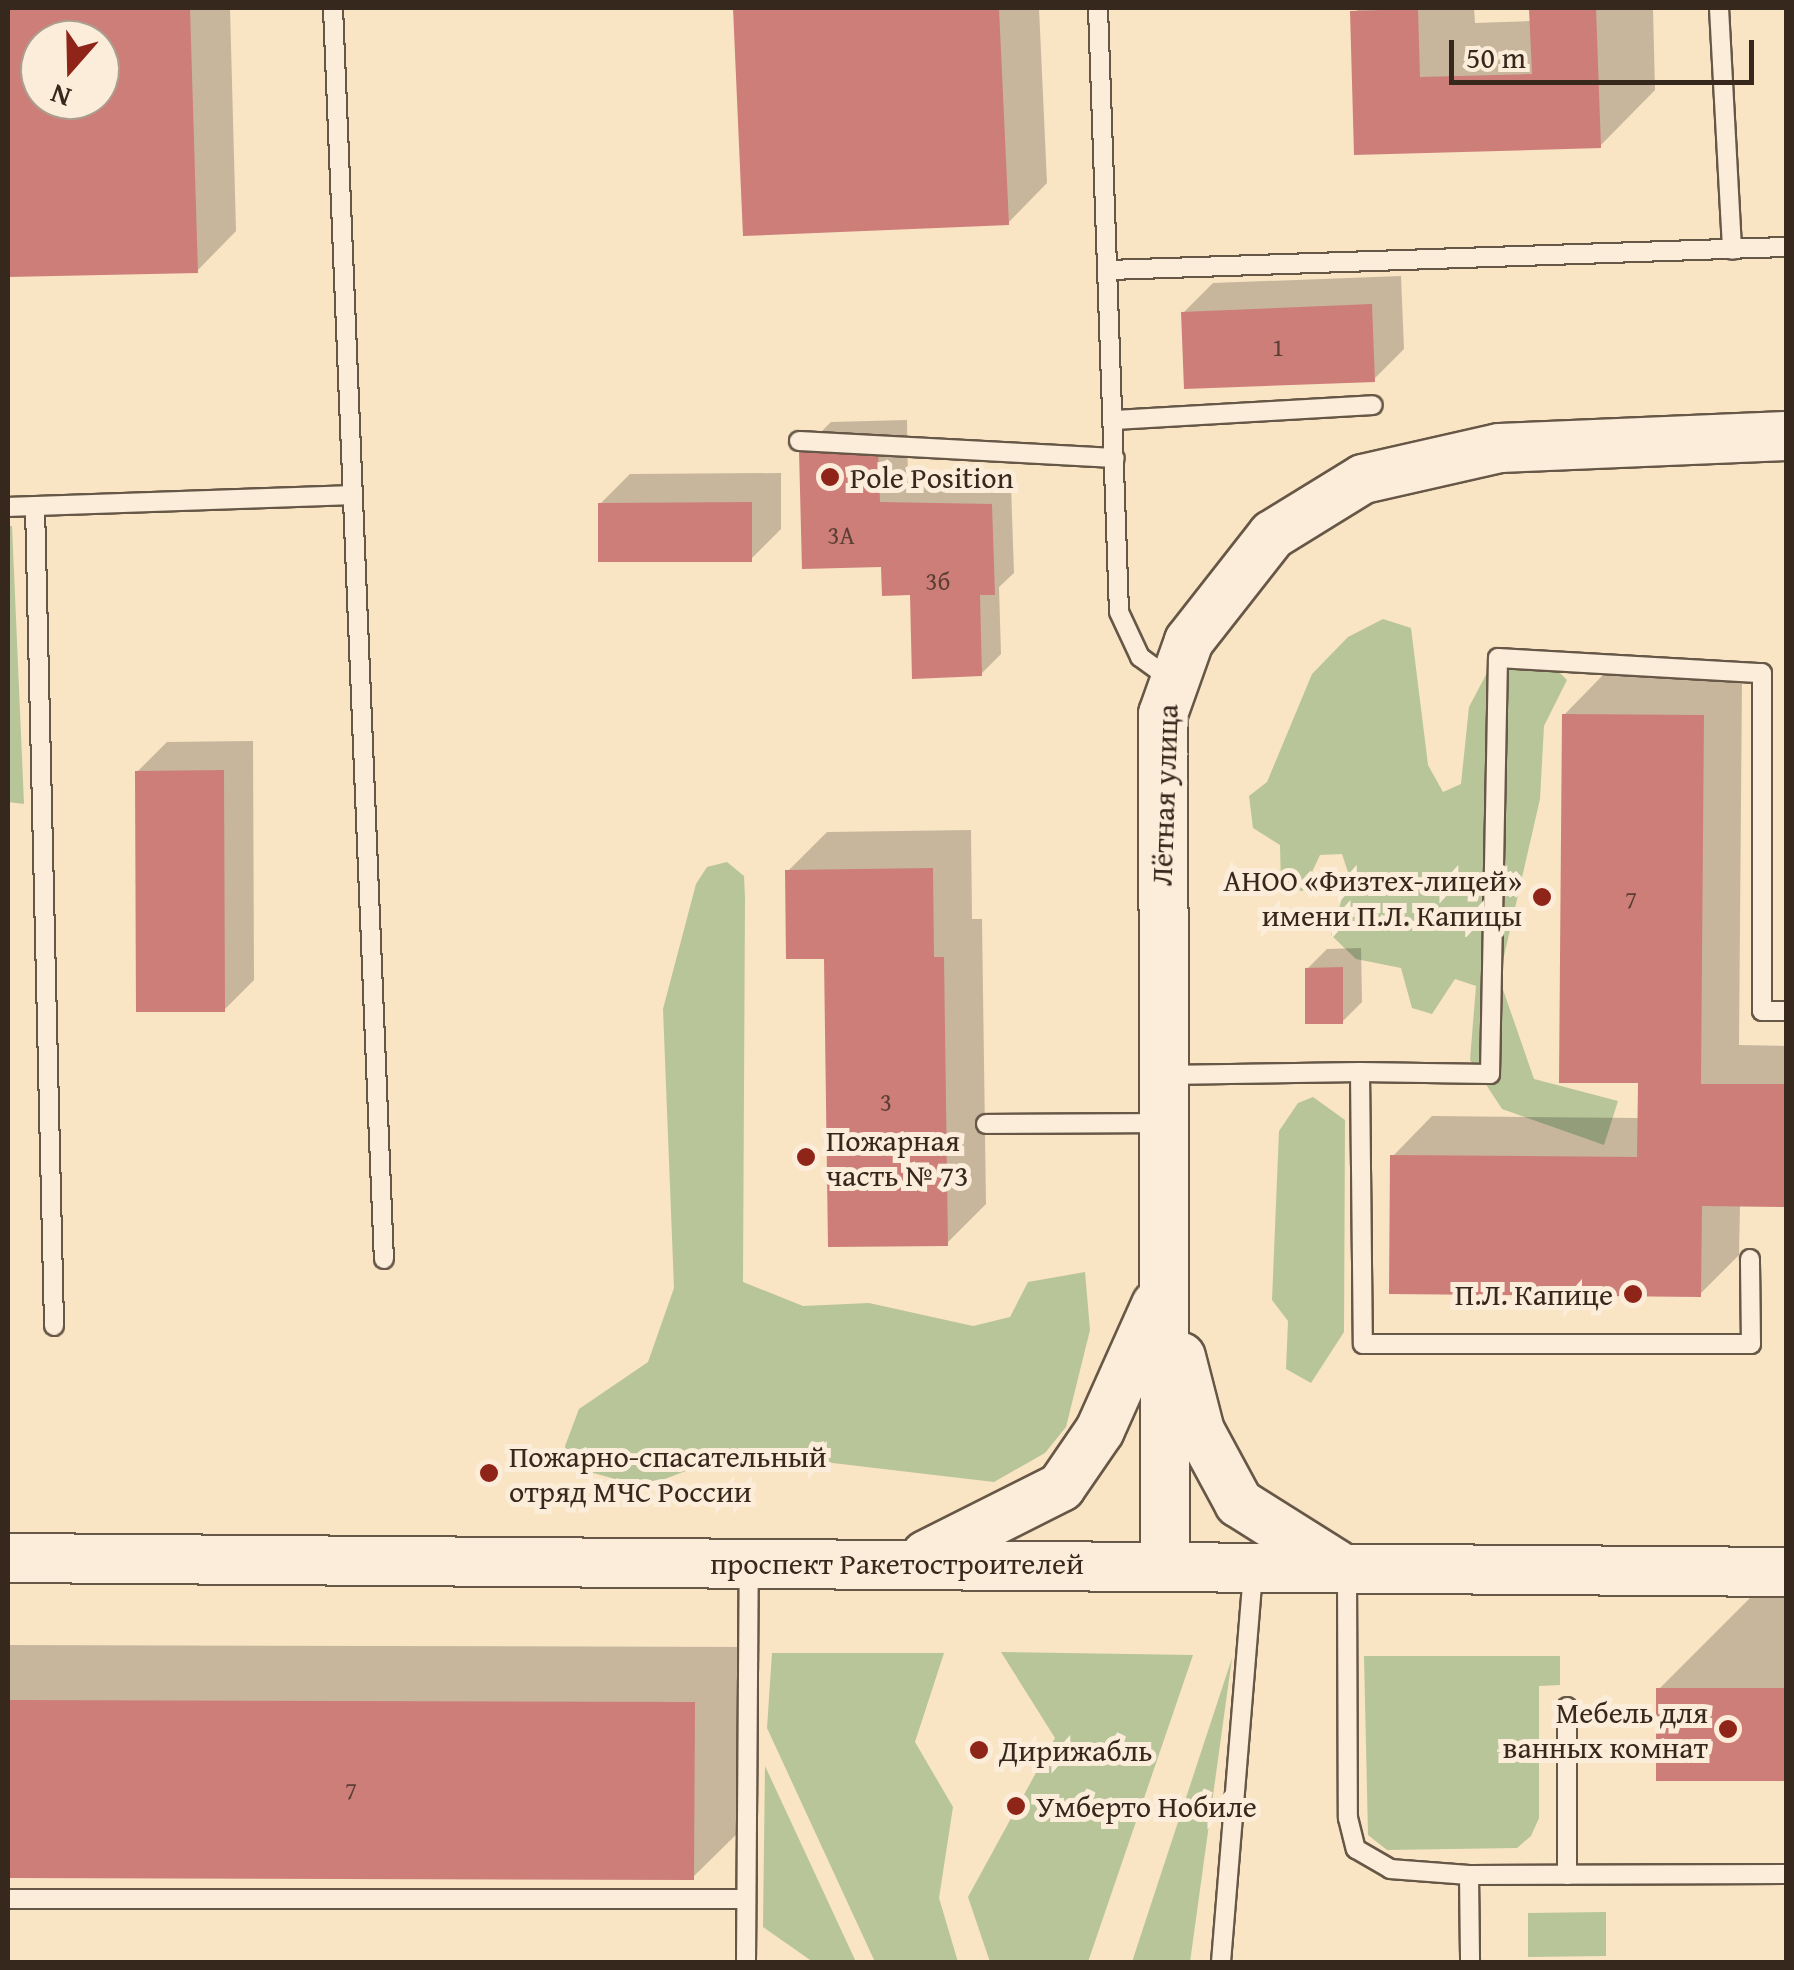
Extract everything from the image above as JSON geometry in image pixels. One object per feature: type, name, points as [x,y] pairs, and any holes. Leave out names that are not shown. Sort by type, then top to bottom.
[{"type":"street","name":"Лётная улица","points":[[1165,1565],[1162,1075],[1170,678],[1224,586],[1272,534],[1364,479],[1500,448],[1786,436]]},
{"type":"street","points":[[904,1563],[1061,1487],[1100,1430],[1163,1288]]},
{"type":"street","points":[[1163,1288],[1218,1473],[1239,1503],[1345,1568]]},
{"type":"street","name":"проспект Ракетостроителей","points":[[8,1558],[1786,1572]]},
{"type":"lane","points":[[333,8],[384,1259]]},
{"type":"lane","points":[[1098,8],[1115,420],[1118,612],[1140,656],[1170,678]]},
{"type":"lane","points":[[1719,8],[1732,250]]},
{"type":"lane","points":[[1110,270],[1786,247]]},
{"type":"lane","points":[[1115,420],[1373,405]]},
{"type":"lane","points":[[799,441],[1115,458]]},
{"type":"lane","points":[[8,506],[352,494]]},
{"type":"lane","points":[[35,506],[54,1326]]},
{"type":"lane","points":[[1162,1075],[1490,1074],[1498,658],[1762,673],[1762,1011],[1786,1012]]},
{"type":"lane","points":[[1360,1072],[1364,1344],[1750,1344],[1750,1260]]},
{"type":"lane","points":[[986,1124],[1162,1123]]},
{"type":"lane","points":[[746,1962],[749,1562]]},
{"type":"lane","points":[[1222,1962],[1254,1567]]},
{"type":"lane","points":[[1345,1568],[1348,1818],[1356,1849],[1390,1869],[1469,1875],[1786,1874]]},
{"type":"lane","points":[[1567,1707],[1567,1875]]},
{"type":"lane","points":[[1469,1875],[1470,1962]]},
{"type":"lane","points":[[658,1880],[658,1899]]},
{"type":"lane","points":[[8,1899],[746,1900]]},
{"type":"green space","points":[[8,526],[12,526],[24,804],[8,802]]},
{"type":"green space","points":[[1383,619],[1411,628],[1428,765],[1443,792],[1461,784],[1469,707],[1489,669],[1553,666],[1567,680],[1544,726],[1540,799],[1499,978],[1534,1079],[1618,1101],[1604,1145],[1502,1109],[1470,1060],[1476,986],[1455,979],[1432,1014],[1412,1008],[1401,968],[1356,959],[1331,935],[1349,875],[1342,854],[1320,855],[1303,891],[1281,888],[1280,845],[1253,828],[1249,796],[1267,782],[1312,674],[1348,637]]},
{"type":"green space","points":[[727,862],[744,876],[745,898],[743,1282],[803,1306],[869,1303],[973,1326],[1010,1317],[1028,1282],[1085,1272],[1090,1330],[1066,1427],[1045,1453],[994,1482],[773,1456],[704,1464],[644,1487],[568,1466],[565,1446],[579,1409],[648,1362],[674,1288],[663,1009],[696,884],[707,867]]},
{"type":"green space","points":[[1313,1097],[1345,1120],[1344,1332],[1311,1383],[1286,1369],[1288,1321],[1272,1300],[1279,1131],[1298,1103]]},
{"type":"green space","points":[[1001,1652],[1193,1655],[1088,1962],[990,1962],[968,1897],[1055,1738]]},
{"type":"green space","points":[[772,1653],[944,1653],[915,1742],[953,1807],[939,1898],[958,1962],[875,1962],[767,1728]]},
{"type":"green space","points":[[1364,1656],[1560,1656],[1560,1685],[1539,1686],[1539,1818],[1531,1836],[1517,1848],[1387,1850],[1368,1835]]},
{"type":"green space","points":[[1232,1658],[1190,1962],[1132,1962]]},
{"type":"green space","points":[[765,1766],[856,1962],[813,1962],[763,1927]]},
{"type":"green space","points":[[1606,1912],[1606,1956],[1528,1957],[1528,1913]]},
{"type":"building","points":[[8,8],[190,8],[198,273],[8,277]]},
{"type":"building","points":[[733,8],[999,8],[1009,225],[743,236]]},
{"type":"building","points":[[1596,8],[1601,148],[1354,155],[1350,11],[1418,9],[1420,77],[1532,74],[1529,9]]},
{"type":"building","points":[[1372,304],[1375,382],[1184,389],[1181,312]]},
{"type":"building","points":[[878,449],[880,502],[992,504],[995,595],[980,595],[982,676],[912,679],[910,595],[882,596],[881,567],[802,569],[799,451]]},
{"type":"building","points":[[752,502],[752,562],[598,562],[598,503]]},
{"type":"building","points":[[1562,714],[1704,715],[1701,1084],[1786,1084],[1786,1207],[1702,1206],[1701,1297],[1389,1294],[1390,1155],[1637,1157],[1638,1083],[1559,1083]]},
{"type":"building","points":[[224,770],[225,1012],[136,1012],[135,771]]},
{"type":"building","points":[[933,868],[934,957],[944,957],[948,1246],[828,1247],[824,959],[786,959],[785,870]]},
{"type":"building","points":[[1343,967],[1343,1024],[1305,1024],[1305,968]]},
{"type":"building","points":[[1656,1688],[1786,1688],[1786,1781],[1656,1781]]},
{"type":"building","points":[[8,1700],[695,1702],[694,1880],[8,1878]]},
{"type":"place","name":"Pole Position","points":[[830,477]]},
{"type":"place","name":"АНОО «Физтех-лицей» имени П.Л. Капицы","points":[[1542,897]]},
{"type":"place","name":"Пожарная часть № 73","points":[[806,1157]]},
{"type":"place","name":"П.Л. Капице","points":[[1633,1294]]},
{"type":"place","name":"Пожарно-спасательный отряд МЧС России","points":[[489,1473]]},
{"type":"place","name":"Мебель для ванных комнат","points":[[1728,1729]]},
{"type":"place","name":"Дирижабль","points":[[979,1750]]},
{"type":"place","name":"Умберто Нобиле","points":[[1016,1806]]}]
